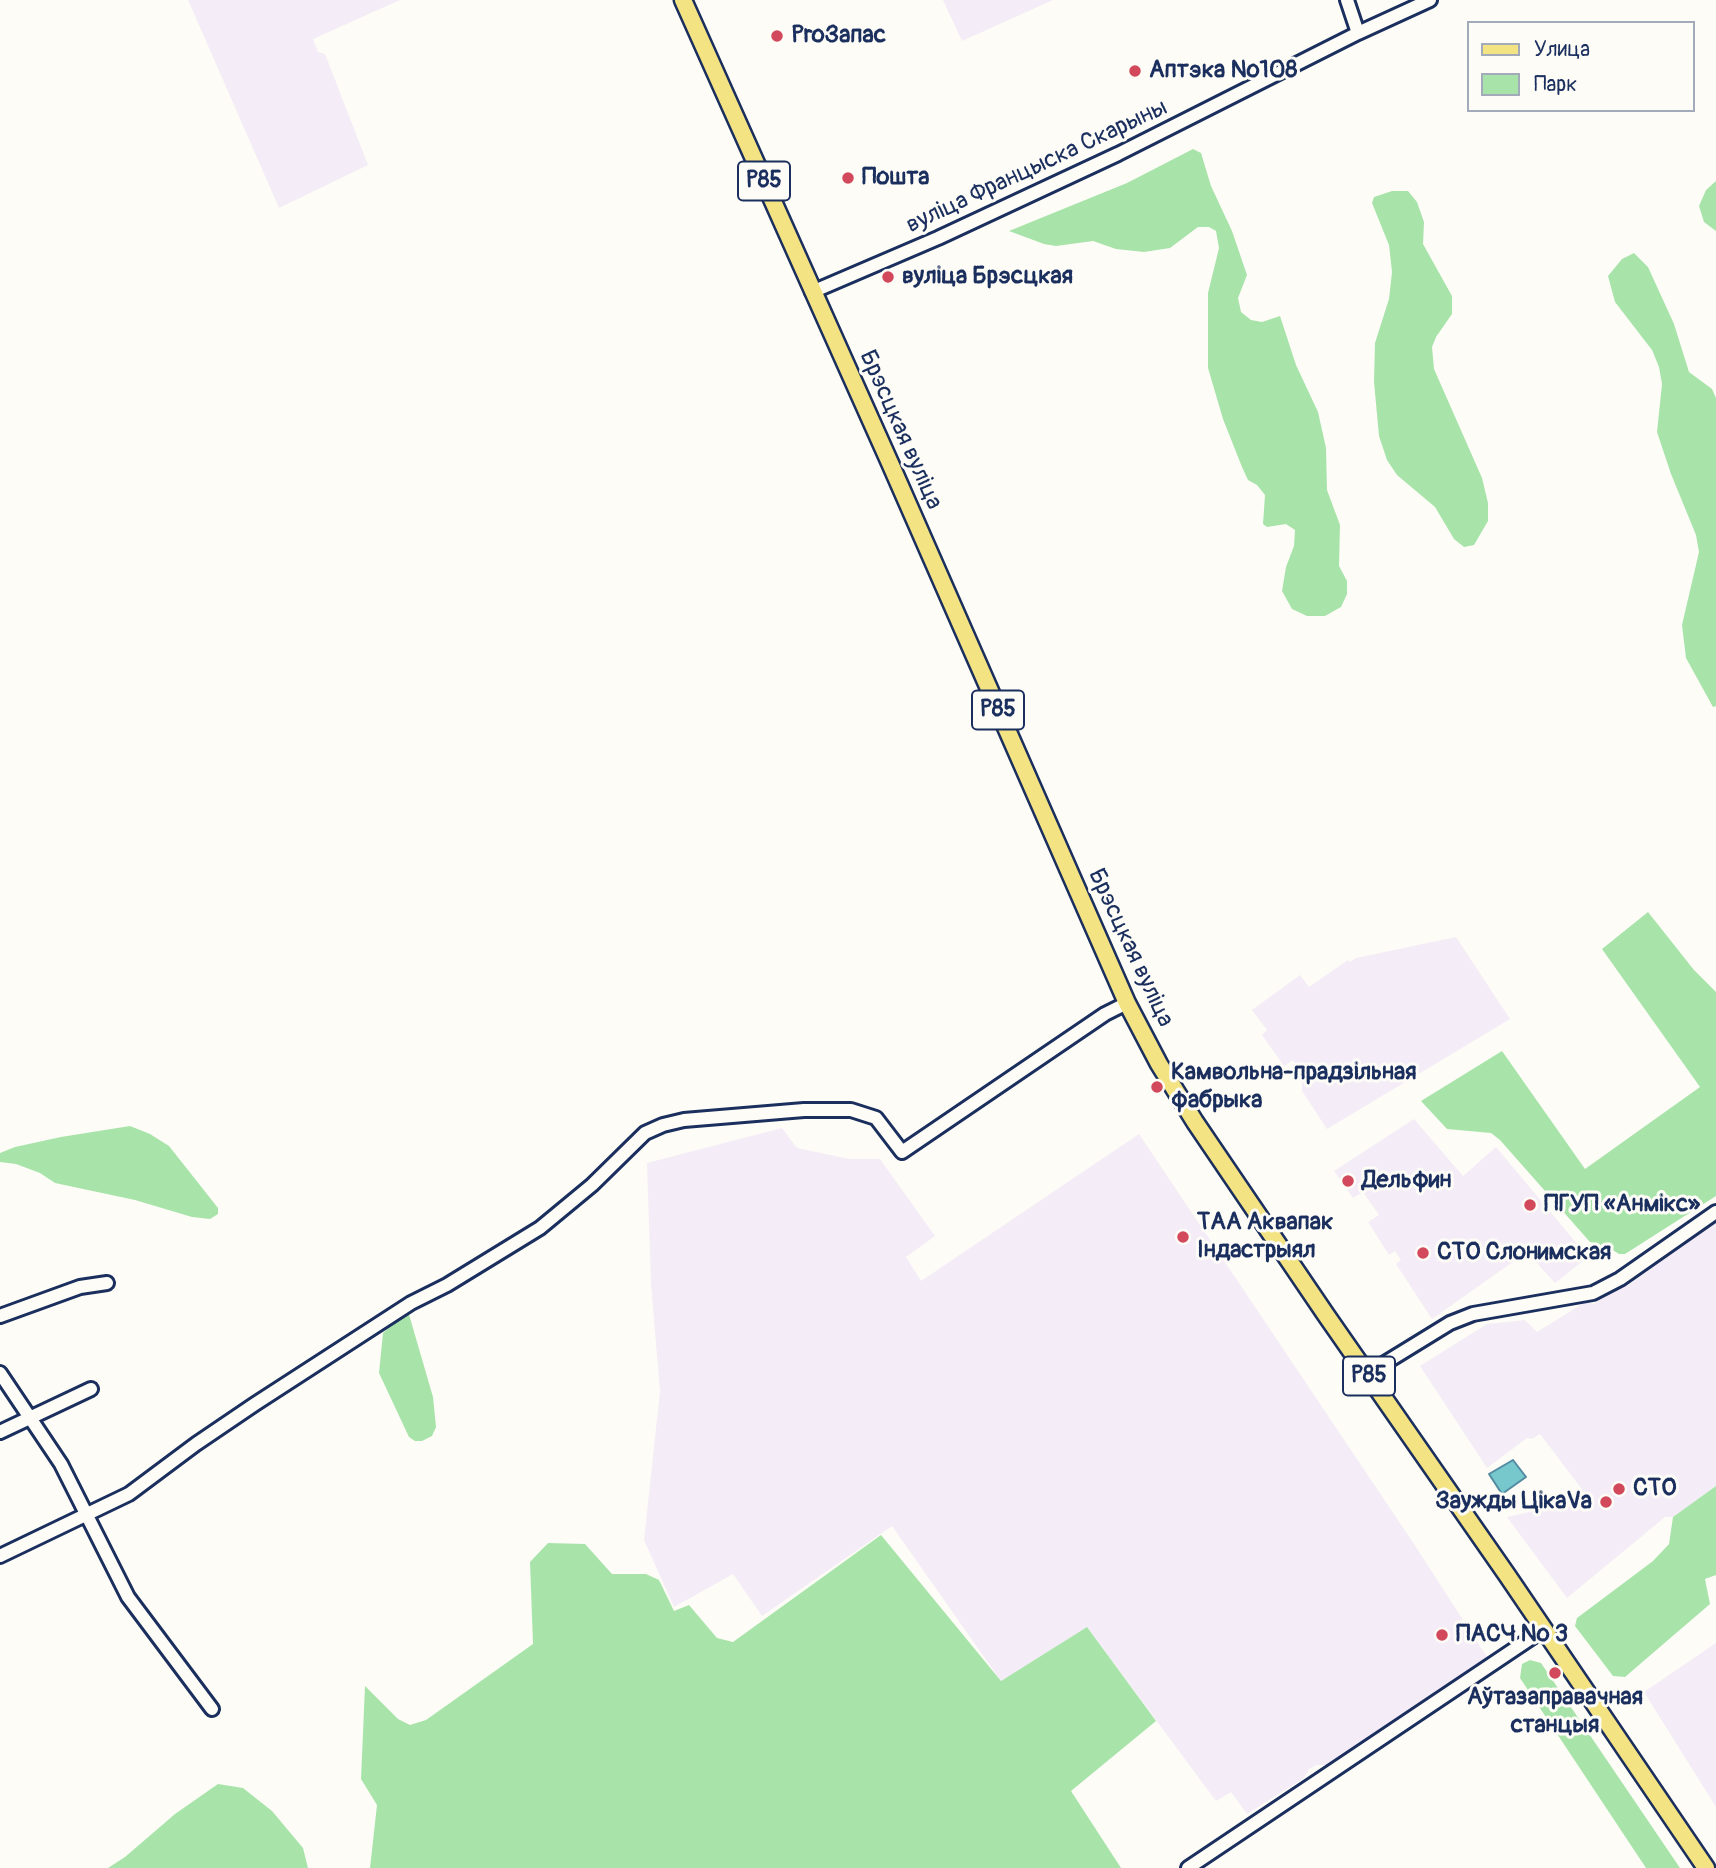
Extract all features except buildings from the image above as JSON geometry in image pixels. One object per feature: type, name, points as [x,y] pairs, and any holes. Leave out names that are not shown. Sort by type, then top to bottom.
[{"type":"main road","name":"Брэсцкая вуліца","points":[[683,0],[1127,1003],[1159,1064],[1195,1122],[1706,1868]]},
{"type":"street","points":[[1347,0],[1358,33]]},
{"type":"street","name":"вуліца Францыска Скарыны","points":[[812,292],[939,238],[1118,154],[1358,33],[1430,0]]},
{"type":"street","points":[[0,1556],[129,1494],[255,1404],[411,1303],[447,1285],[540,1228],[592,1185],[645,1133],[684,1120],[804,1110],[851,1110],[876,1118],[902,1152],[1105,1014],[1127,1003]]},
{"type":"street","points":[[1367,1374],[1450,1323],[1473,1314],[1593,1293],[1620,1279],[1716,1212]]},
{"type":"street","points":[[0,1316],[80,1287],[107,1283]]},
{"type":"street","points":[[0,1373],[61,1464],[128,1597],[212,1709]]},
{"type":"street","points":[[0,1432],[91,1389]]},
{"type":"street","points":[[1188,1868],[1543,1630]]},
{"type":"shaded area","points":[[188,0],[400,0],[313,39],[318,52],[325,54],[368,165],[279,208]]},
{"type":"shaded area","points":[[943,0],[1053,0],[962,41]]},
{"type":"shaded area","points":[[1456,937],[1510,1019],[1327,1129],[1302,1091],[1302,1071],[1293,1060],[1284,1066],[1262,1035],[1267,1030],[1252,1010],[1300,975],[1309,987],[1348,960],[1350,962],[1356,958]]},
{"type":"shaded area","points":[[1414,1119],[1463,1176],[1496,1147],[1588,1257],[1555,1283],[1527,1252],[1432,1319],[1396,1264],[1401,1260],[1395,1251],[1389,1255],[1368,1222],[1379,1215],[1363,1192],[1353,1198],[1334,1171]]},
{"type":"shaded area","points":[[782,1128],[797,1148],[849,1159],[880,1159],[935,1236],[906,1257],[921,1281],[1139,1134],[1487,1657],[1326,1765],[1309,1769],[1304,1778],[1247,1814],[1231,1792],[1216,1801],[1087,1627],[1001,1681],[892,1526],[762,1616],[733,1574],[674,1607],[644,1540],[660,1391],[651,1284],[647,1163]]},
{"type":"shaded area","points":[[1716,1222],[1716,1486],[1673,1517],[1665,1517],[1567,1598],[1507,1517],[1544,1509],[1581,1488],[1540,1434],[1532,1439],[1527,1438],[1487,1468],[1420,1366],[1487,1324],[1525,1320],[1537,1332],[1587,1301],[1596,1303],[1617,1285],[1626,1287]]},
{"type":"shaded area","points":[[1716,1643],[1716,1807],[1644,1692]]},
{"type":"green space","points":[[1193,149],[1201,153],[1211,186],[1232,231],[1247,275],[1238,298],[1241,312],[1251,320],[1262,322],[1280,316],[1296,365],[1318,412],[1326,448],[1327,490],[1340,525],[1339,566],[1347,581],[1347,594],[1341,607],[1325,616],[1307,616],[1292,609],[1282,591],[1286,567],[1294,546],[1295,530],[1286,524],[1267,527],[1263,524],[1265,495],[1257,485],[1248,480],[1242,467],[1223,419],[1208,368],[1208,293],[1219,248],[1216,231],[1209,227],[1198,227],[1170,248],[1144,252],[1116,249],[1093,241],[1056,246],[1009,231],[1127,183]]},
{"type":"green space","points":[[1716,181],[1716,231],[1704,222],[1699,206],[1706,190]]},
{"type":"green space","points":[[1392,191],[1408,191],[1417,202],[1424,222],[1423,244],[1452,296],[1452,314],[1432,347],[1434,369],[1482,478],[1488,503],[1488,521],[1474,545],[1464,547],[1454,539],[1435,507],[1397,475],[1387,460],[1379,436],[1374,382],[1375,343],[1389,299],[1392,272],[1389,245],[1372,203],[1374,197]]},
{"type":"green space","points":[[1634,253],[1648,267],[1674,324],[1689,372],[1712,389],[1716,398],[1716,706],[1713,707],[1686,658],[1682,625],[1699,552],[1696,535],[1657,432],[1662,384],[1659,367],[1652,350],[1615,302],[1608,276],[1622,259]]},
{"type":"green space","points":[[1648,912],[1694,970],[1716,992],[1716,1196],[1625,1254],[1619,1254],[1608,1247],[1590,1242],[1491,1133],[1447,1129],[1421,1101],[1502,1051],[1585,1169],[1700,1087],[1602,949]]},
{"type":"green space","points":[[130,1126],[169,1146],[218,1208],[218,1214],[210,1219],[192,1217],[135,1200],[55,1183],[40,1173],[16,1164],[0,1162],[0,1153],[15,1147]]},
{"type":"green space","points":[[408,1311],[433,1397],[436,1427],[432,1436],[422,1441],[409,1437],[379,1373],[383,1333]]},
{"type":"green space","points":[[1716,1486],[1716,1575],[1705,1579],[1710,1604],[1625,1677],[1613,1676],[1575,1626],[1577,1618],[1653,1561],[1669,1544],[1673,1517]]},
{"type":"green space","points":[[881,1535],[1001,1681],[1087,1627],[1156,1721],[1071,1791],[1121,1868],[370,1868],[377,1805],[361,1779],[365,1686],[398,1719],[410,1725],[426,1720],[533,1644],[530,1562],[548,1543],[585,1544],[612,1574],[646,1574],[659,1580],[674,1611],[689,1605],[717,1638],[733,1642]]},
{"type":"green space","points":[[1530,1660],[1541,1663],[1680,1868],[1646,1868],[1520,1678],[1522,1664]]},
{"type":"green space","points":[[218,1784],[243,1788],[272,1811],[303,1848],[308,1868],[108,1868],[125,1857],[175,1814]]},
{"type":"water","points":[[1513,1460],[1526,1477],[1502,1494],[1489,1474]]},
{"type":"place","name":"ProЗапас","points":[[777,36]]},
{"type":"place","name":"Аптэка №108","points":[[1135,71]]},
{"type":"place","name":"Пошта","points":[[848,178]]},
{"type":"place","name":"вуліца Брэсцкая","points":[[888,277]]},
{"type":"place","name":"Камвольна-прадзільная фабрыка","points":[[1157,1087]]},
{"type":"place","name":"Дельфин","points":[[1348,1181]]},
{"type":"place","name":"ПГУП «Анмікс»","points":[[1530,1205]]},
{"type":"place","name":"ТАА Аквапак Індастрыял","points":[[1183,1237]]},
{"type":"place","name":"СТО Слонимская","points":[[1423,1253]]},
{"type":"place","name":"СТО","points":[[1619,1489]]},
{"type":"place","name":"Заужды ЦікаVа","points":[[1606,1502]]},
{"type":"place","name":"ПАСЧ № 3","points":[[1442,1635]]},
{"type":"place","name":"Аўтазаправачная станцыя","points":[[1555,1673]]}]
